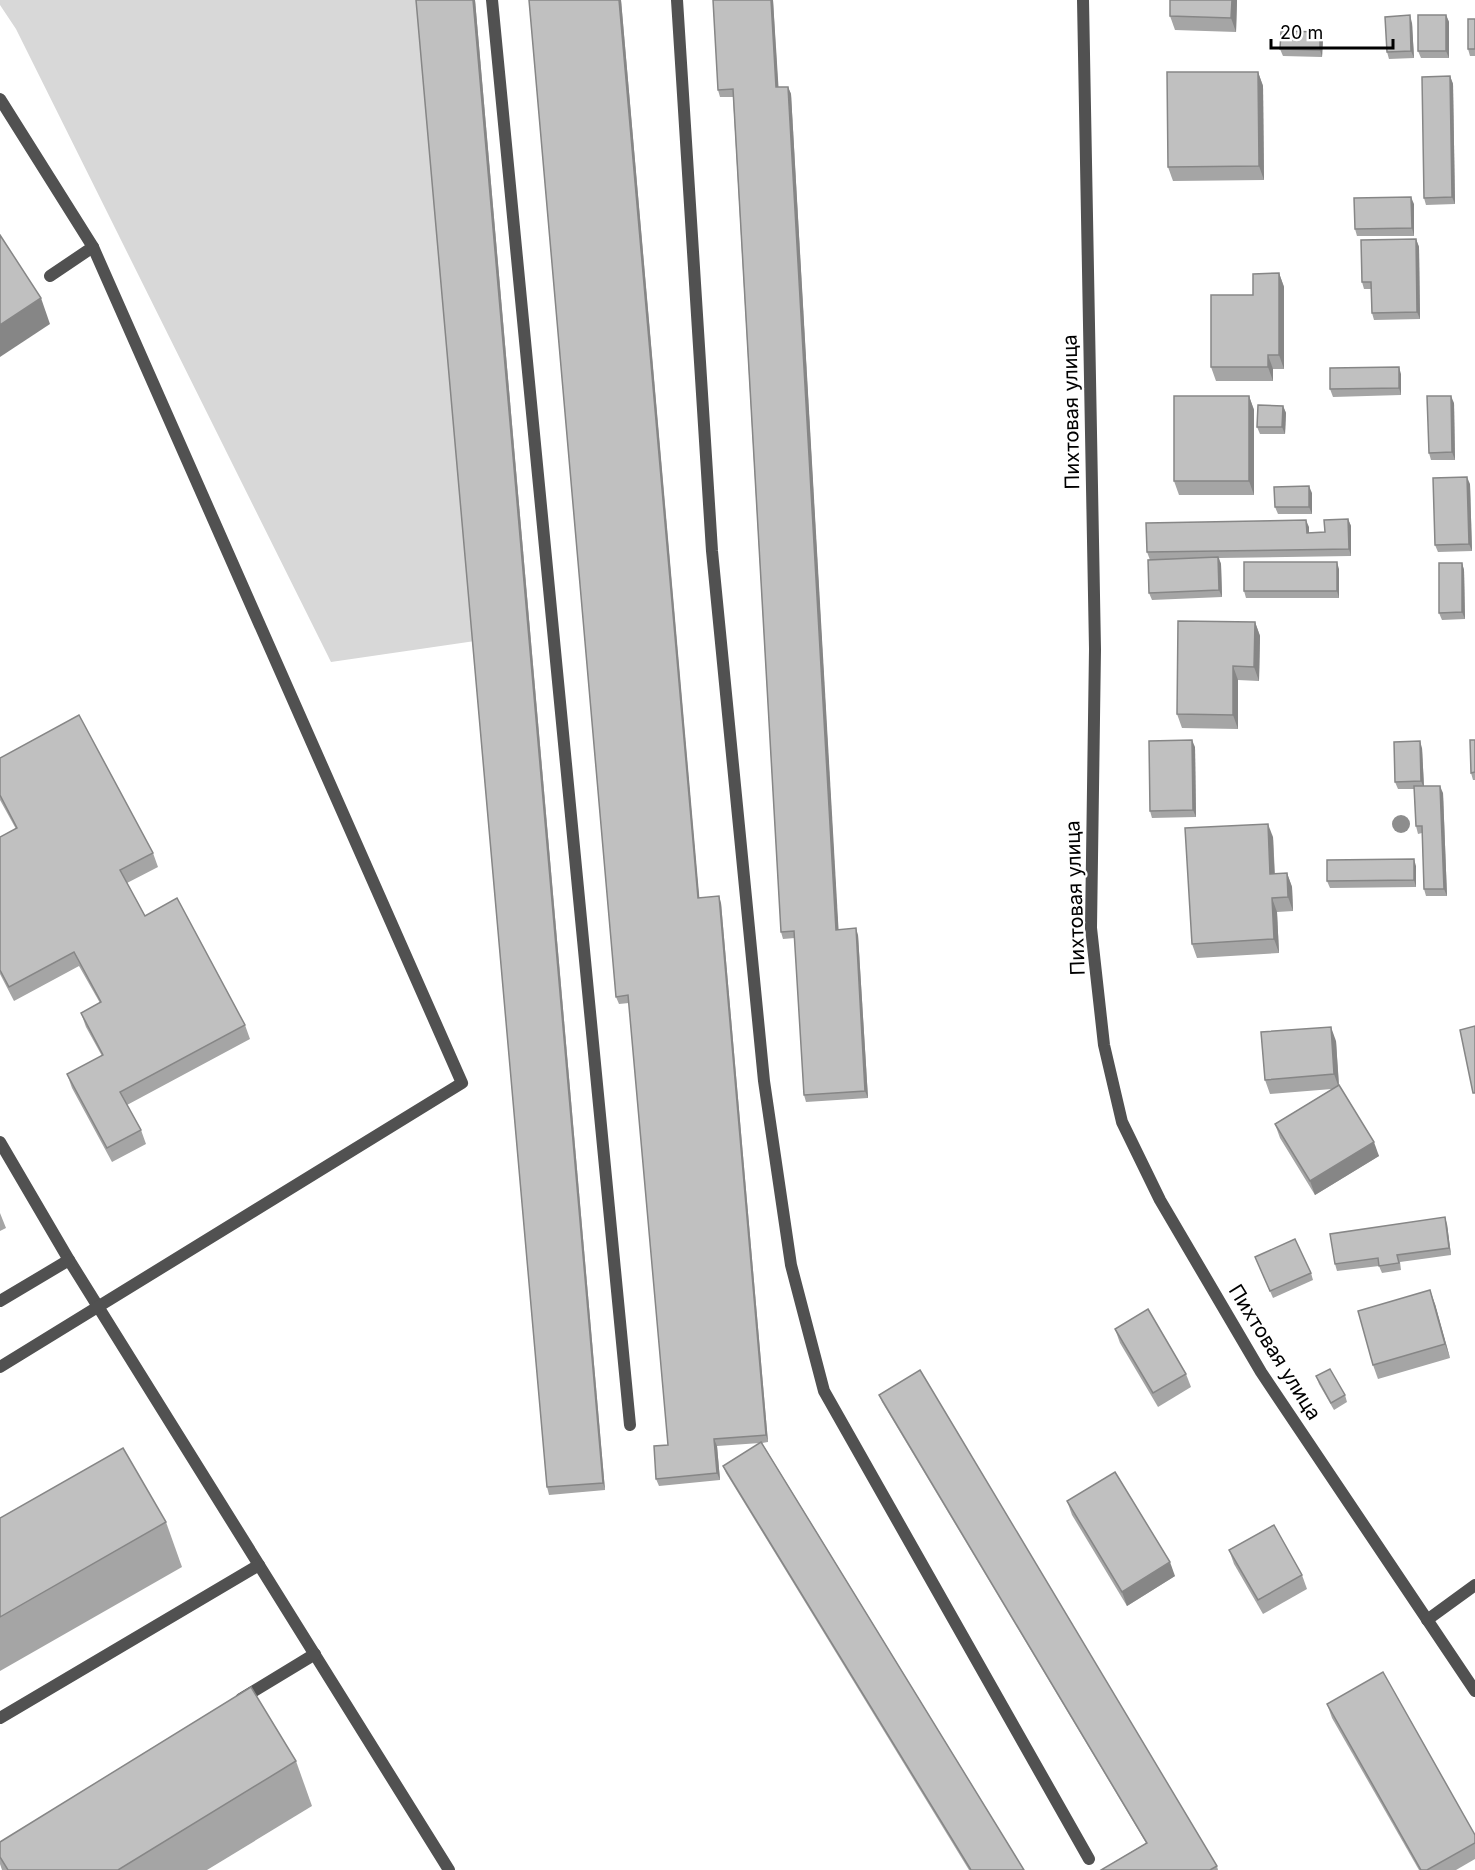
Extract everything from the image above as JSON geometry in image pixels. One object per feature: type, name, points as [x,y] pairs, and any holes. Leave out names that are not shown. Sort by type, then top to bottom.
[{"type":"street","points":[[492,0],[630,1425]]},
{"type":"street","points":[[677,0],[713,563],[764,1081],[791,1265],[824,1391],[1089,1859]]},
{"type":"street","name":"Пихтовая улица","points":[[1083,0],[1095,649],[1091,928],[1104,1045],[1122,1122],[1160,1200],[1261,1372],[1475,1691]]},
{"type":"street","points":[[0,99],[93,247],[462,1083],[0,1367]]},
{"type":"street","points":[[50,276],[93,247]]},
{"type":"street","points":[[0,1142],[69,1260],[449,1870]]},
{"type":"street","points":[[0,1301],[69,1260]]},
{"type":"street","points":[[0,1718],[259,1565]]},
{"type":"street","points":[[1427,1620],[1475,1585]]},
{"type":"street","points":[[226,1708],[315,1654]]},
{"type":"shaded area","points":[[0,0],[418,0],[475,641],[331,662],[16,29],[0,5]]},
{"type":"building","points":[[416,0],[473,0],[603,1483],[547,1487]]},
{"type":"building","points":[[529,0],[619,0],[698,898],[719,896],[766,1435],[714,1439],[717,1473],[656,1479],[654,1446],[668,1445],[628,995],[616,997]]},
{"type":"building","points":[[713,0],[771,0],[776,87],[788,87],[836,930],[856,928],[865,1091],[804,1095],[794,931],[781,932],[733,89],[718,90]]},
{"type":"building","points":[[1170,0],[1232,0],[1231,18],[1170,16]]},
{"type":"building","points":[[1410,15],[1411,51],[1387,52],[1385,17]]},
{"type":"building","points":[[1418,15],[1446,15],[1446,51],[1418,51]]},
{"type":"building","points":[[1468,19],[1475,19],[1475,49],[1468,49]]},
{"type":"building","points":[[1281,31],[1320,32],[1320,50],[1280,49]]},
{"type":"building","points":[[1167,72],[1258,72],[1259,166],[1168,167]]},
{"type":"building","points":[[1450,76],[1452,197],[1424,198],[1422,77]]},
{"type":"building","points":[[1411,197],[1412,228],[1355,229],[1354,198]]},
{"type":"building","points":[[0,235],[41,298],[0,325]]},
{"type":"building","points":[[1416,239],[1417,312],[1372,313],[1371,282],[1362,282],[1361,240]]},
{"type":"building","points":[[1279,273],[1279,355],[1268,355],[1268,367],[1211,367],[1211,295],[1253,295],[1253,274]]},
{"type":"building","points":[[1399,367],[1399,388],[1330,389],[1330,368]]},
{"type":"building","points":[[1174,396],[1249,396],[1249,481],[1174,481]]},
{"type":"building","points":[[1427,396],[1451,396],[1452,452],[1429,453]]},
{"type":"building","points":[[1258,405],[1283,406],[1282,427],[1257,427]]},
{"type":"building","points":[[1467,477],[1469,544],[1435,545],[1433,478]]},
{"type":"building","points":[[1309,486],[1309,507],[1275,507],[1274,487]]},
{"type":"building","points":[[1348,519],[1349,549],[1147,552],[1146,523],[1306,520],[1307,533],[1325,532],[1324,520]]},
{"type":"building","points":[[1218,557],[1219,590],[1149,593],[1148,560]]},
{"type":"building","points":[[1244,562],[1337,562],[1337,591],[1244,591]]},
{"type":"building","points":[[1439,563],[1462,563],[1462,612],[1439,613]]},
{"type":"building","points":[[1178,621],[1255,622],[1254,667],[1233,666],[1233,715],[1177,714]]},
{"type":"building","points":[[79,715],[153,853],[120,870],[145,916],[177,898],[245,1025],[120,1092],[141,1130],[107,1148],[67,1074],[103,1055],[81,1013],[101,1002],[74,952],[9,987],[0,970],[0,837],[17,828],[0,795],[0,758]]},
{"type":"building","points":[[1192,740],[1193,810],[1150,811],[1149,741]]},
{"type":"building","points":[[1470,740],[1475,740],[1475,772],[1471,773]]},
{"type":"building","points":[[1420,741],[1421,781],[1395,782],[1394,742]]},
{"type":"building","points":[[1414,786],[1440,786],[1444,889],[1424,889],[1422,826],[1416,826]]},
{"type":"building","points":[[1268,824],[1270,874],[1287,873],[1288,897],[1272,898],[1274,939],[1192,944],[1185,828]]},
{"type":"building","points":[[1414,859],[1414,880],[1327,881],[1327,860]]},
{"type":"building","points":[[1475,1026],[1475,1093],[1473,1093],[1460,1030]]},
{"type":"building","points":[[1331,1027],[1334,1074],[1265,1080],[1261,1032]]},
{"type":"building","points":[[1339,1085],[1374,1142],[1310,1181],[1275,1124]]},
{"type":"building","points":[[1445,1217],[1449,1248],[1397,1255],[1399,1263],[1379,1266],[1378,1258],[1335,1264],[1330,1234]]},
{"type":"building","points":[[1295,1239],[1311,1273],[1270,1291],[1255,1257]]},
{"type":"building","points":[[1430,1290],[1445,1344],[1373,1365],[1358,1311]]},
{"type":"building","points":[[1148,1309],[1186,1374],[1153,1393],[1115,1329]]},
{"type":"building","points":[[1330,1369],[1345,1395],[1331,1403],[1316,1376]]},
{"type":"building","points":[[920,1370],[1217,1866],[1210,1870],[1101,1870],[1147,1843],[879,1395]]},
{"type":"building","points":[[761,1442],[1024,1870],[971,1870],[723,1466]]},
{"type":"building","points":[[123,1448],[166,1522],[0,1617],[0,1518]]},
{"type":"building","points":[[1115,1472],[1170,1562],[1122,1592],[1067,1501]]},
{"type":"building","points":[[1274,1525],[1302,1575],[1258,1600],[1229,1550]]},
{"type":"building","points":[[1383,1672],[1475,1835],[1475,1843],[1427,1870],[1421,1870],[1327,1704]]},
{"type":"building","points":[[251,1687],[296,1761],[118,1870],[8,1870],[0,1857],[0,1842]]}]
